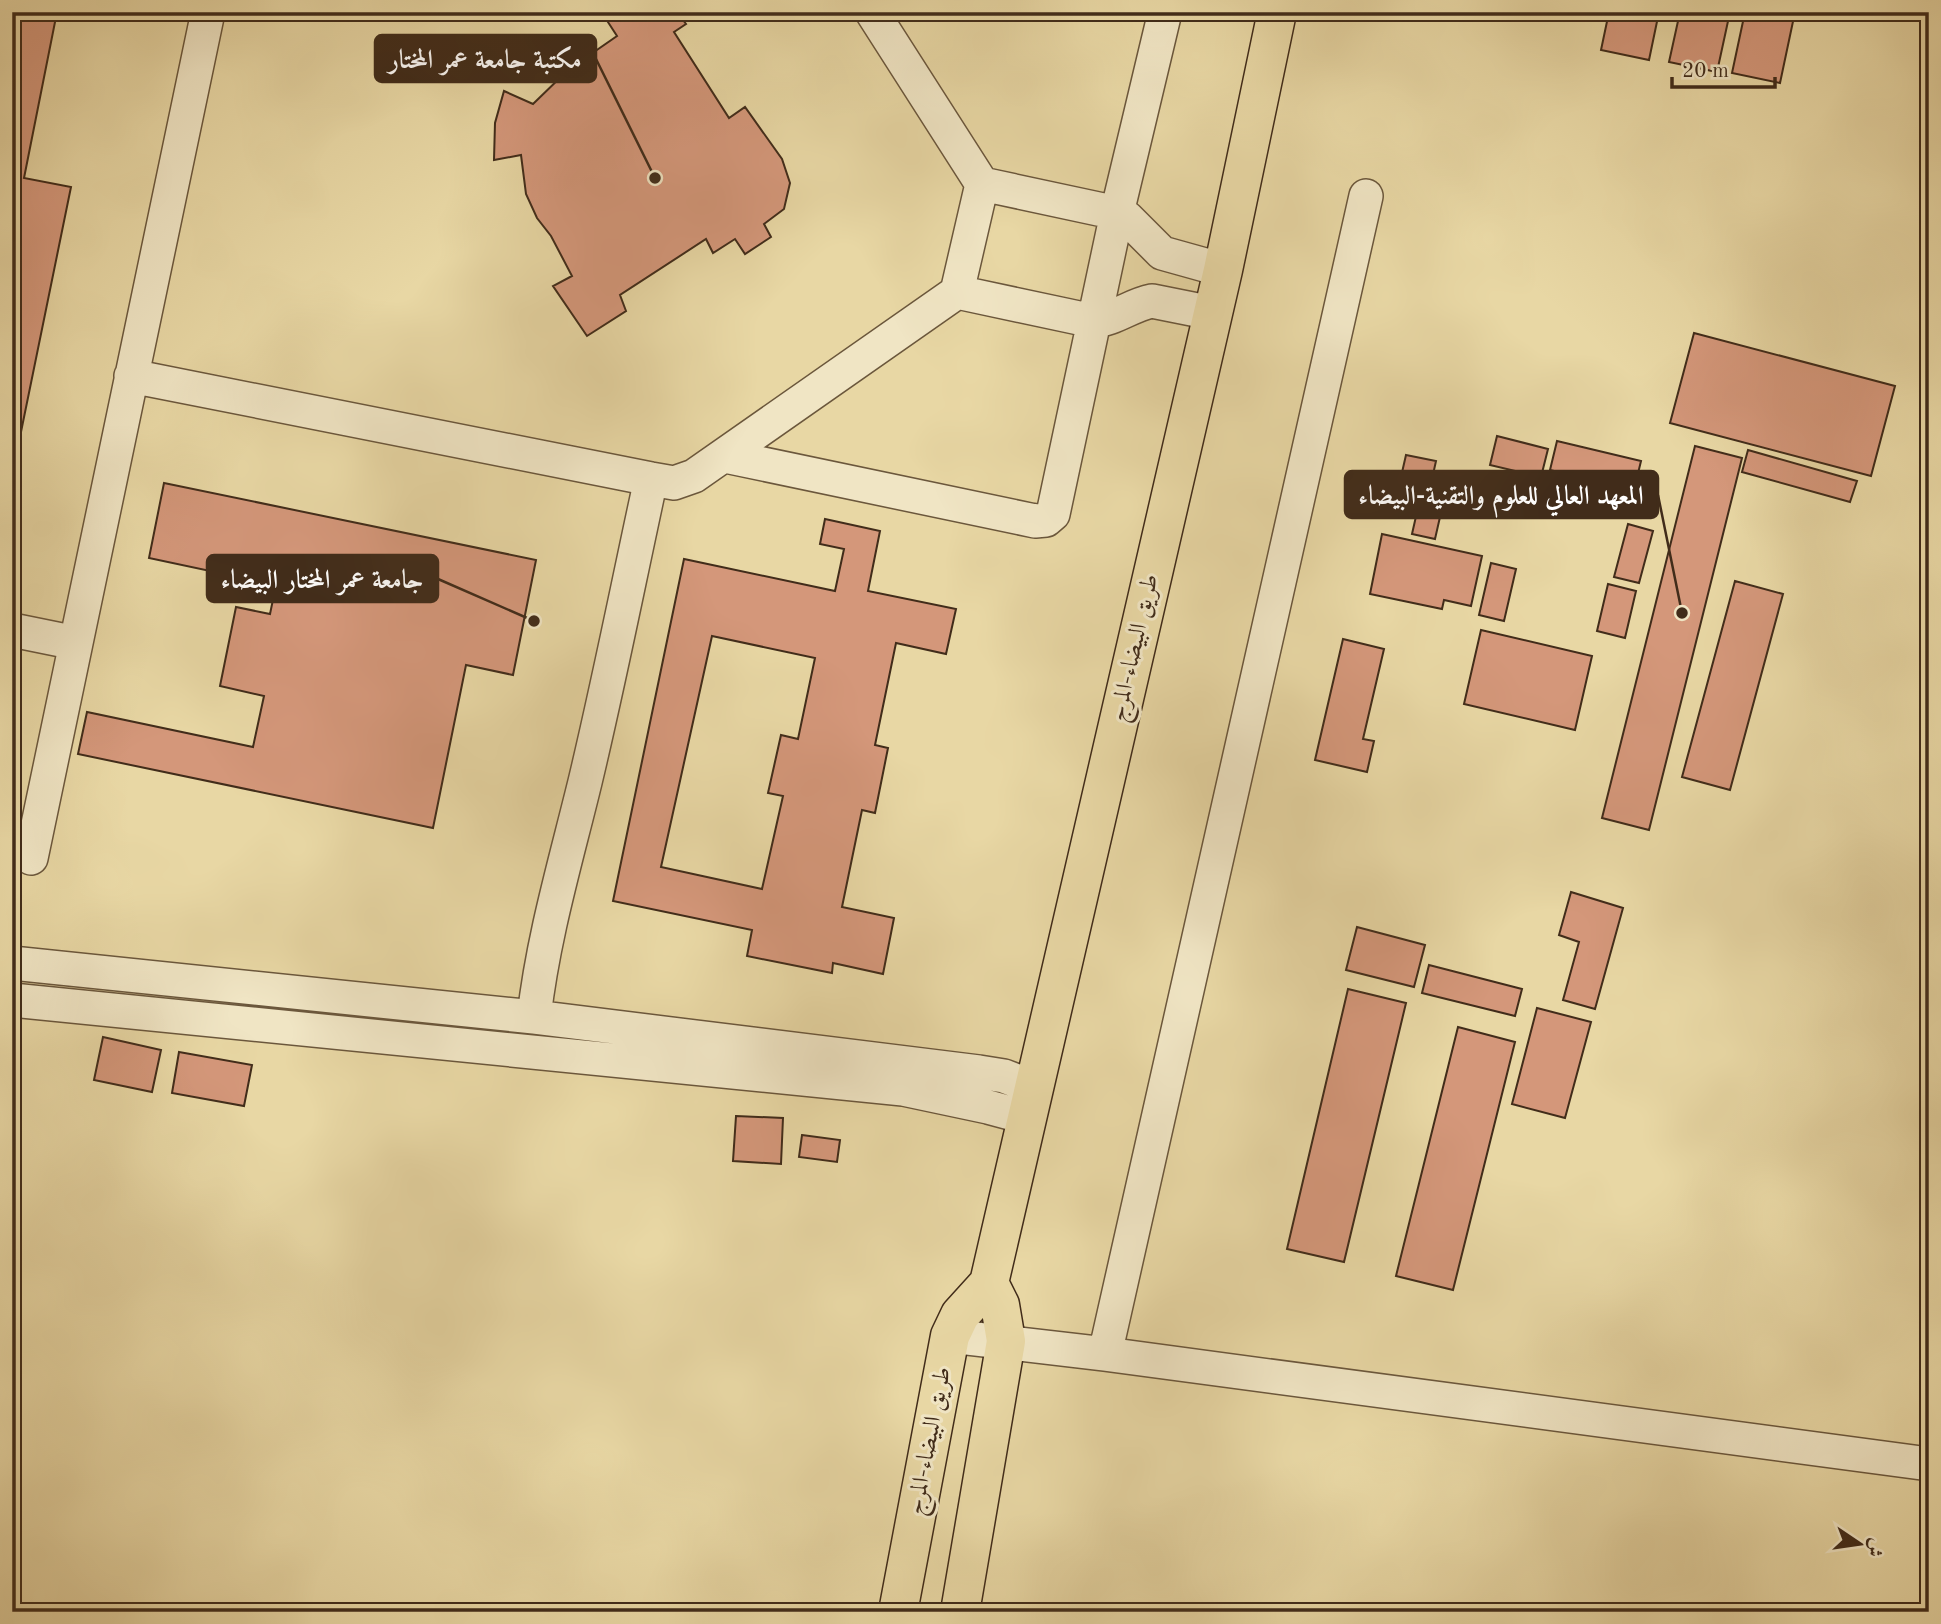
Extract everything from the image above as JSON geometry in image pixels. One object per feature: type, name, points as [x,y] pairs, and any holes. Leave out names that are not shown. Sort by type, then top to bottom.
[{"type":"highway","name":"طريق البيضاء-المرج","points":[[898,1612],[950,1336],[960,1315],[989,1283],[1223,270],[1277,12]]},
{"type":"highway","points":[[960,1612],[1006,1341],[1000,1306],[989,1283]]},
{"type":"street","points":[[31,858],[208,12]]},
{"type":"street","points":[[872,12],[982,184],[1117,213],[1127,218],[1162,253],[1223,270]]},
{"type":"street","points":[[725,456],[1035,521],[1046,520],[1053,514],[1117,213],[1165,12]]},
{"type":"street","points":[[131,376],[674,483],[725,456],[957,292],[982,184]]},
{"type":"street","points":[[1105,1354],[1366,195]]},
{"type":"street","points":[[957,292],[1093,321],[1104,320],[1143,302],[1152,301],[1212,313]]},
{"type":"street","points":[[534,1017],[546,937],[585,780],[651,480]]},
{"type":"street","points":[[12,630],[76,643]]},
{"type":"street","points":[[12,962],[534,1017],[979,1072],[1004,1076],[1029,1102]]},
{"type":"street","points":[[12,1000],[903,1089],[988,1107],[1029,1102]]},
{"type":"street","points":[[950,1336],[1006,1341],[1929,1464]]},
{"type":"building","points":[[12,12],[57,12],[24,178],[71,187],[12,476]]},
{"type":"building","points":[[615,12],[677,12],[686,24],[674,32],[729,118],[745,107],[782,159],[790,183],[784,209],[764,224],[771,237],[745,254],[735,239],[713,253],[706,239],[620,295],[626,311],[587,336],[553,286],[572,276],[551,236],[537,218],[526,194],[521,155],[494,160],[495,123],[504,91],[533,104],[568,70],[617,36],[606,19]]},
{"type":"building","points":[[1609,12],[1659,12],[1649,60],[1601,50]]},
{"type":"building","points":[[1680,12],[1730,12],[1717,72],[1669,62]]},
{"type":"building","points":[[1745,12],[1795,12],[1780,83],[1732,73]]},
{"type":"building","points":[[1694,333],[1895,386],[1871,476],[1670,423]]},
{"type":"building","points":[[1497,436],[1548,449],[1541,477],[1490,465]]},
{"type":"building","points":[[1557,441],[1641,461],[1634,490],[1550,470]]},
{"type":"building","points":[[1695,446],[1742,458],[1649,830],[1602,818]]},
{"type":"building","points":[[1748,450],[1857,481],[1850,502],[1742,472]]},
{"type":"building","points":[[1406,455],[1436,461],[1428,497],[1398,490]]},
{"type":"building","points":[[164,483],[536,560],[513,675],[466,665],[433,828],[78,754],[87,712],[253,747],[264,696],[220,686],[236,607],[270,614],[276,585],[149,558]]},
{"type":"building","points":[[1417,512],[1440,517],[1435,539],[1412,534]]},
{"type":"building","points":[[825,519],[880,531],[868,591],[956,609],[946,654],[896,643],[875,745],[888,748],[875,813],[862,810],[842,907],[894,918],[883,974],[833,963],[832,973],[747,956],[752,930],[613,901],[684,559],[835,591],[844,549],[820,544]],"holes":[[[712,636],[815,658],[798,739],[781,735],[768,793],[783,796],[762,889],[661,867]]]},
{"type":"building","points":[[1628,524],[1653,531],[1639,583],[1614,577]]},
{"type":"building","points":[[1382,534],[1482,556],[1471,606],[1444,600],[1442,609],[1370,594]]},
{"type":"building","points":[[1491,563],[1516,569],[1504,621],[1479,615]]},
{"type":"building","points":[[1735,581],[1783,594],[1730,790],[1682,777]]},
{"type":"building","points":[[1608,584],[1636,591],[1625,638],[1597,631]]},
{"type":"building","points":[[1481,630],[1592,656],[1575,730],[1464,704]]},
{"type":"building","points":[[1343,639],[1384,649],[1363,739],[1374,741],[1367,772],[1315,760]]},
{"type":"building","points":[[1571,892],[1623,908],[1595,1009],[1563,1000],[1579,942],[1559,935]]},
{"type":"building","points":[[1357,927],[1425,945],[1414,987],[1346,970]]},
{"type":"building","points":[[1429,965],[1522,989],[1515,1016],[1422,993]]},
{"type":"building","points":[[1348,989],[1406,1003],[1344,1262],[1287,1249]]},
{"type":"building","points":[[1537,1008],[1591,1022],[1565,1118],[1512,1104]]},
{"type":"building","points":[[1458,1027],[1515,1042],[1453,1290],[1396,1276]]},
{"type":"building","points":[[103,1037],[161,1050],[152,1092],[94,1080]]},
{"type":"building","points":[[179,1052],[252,1065],[244,1106],[172,1093]]},
{"type":"building","points":[[736,1116],[783,1118],[781,1164],[733,1161]]},
{"type":"building","points":[[802,1135],[840,1140],[837,1162],[799,1157]]},
{"type":"place","name":"مكتبة جامعة عمر المختار","points":[[655,178]]},
{"type":"place","name":"المعهد العالي للعلوم والتقنية-البيضاء","points":[[1682,613]]},
{"type":"place","name":"جامعة عمر المختار البيضاء","points":[[534,621]]}]
